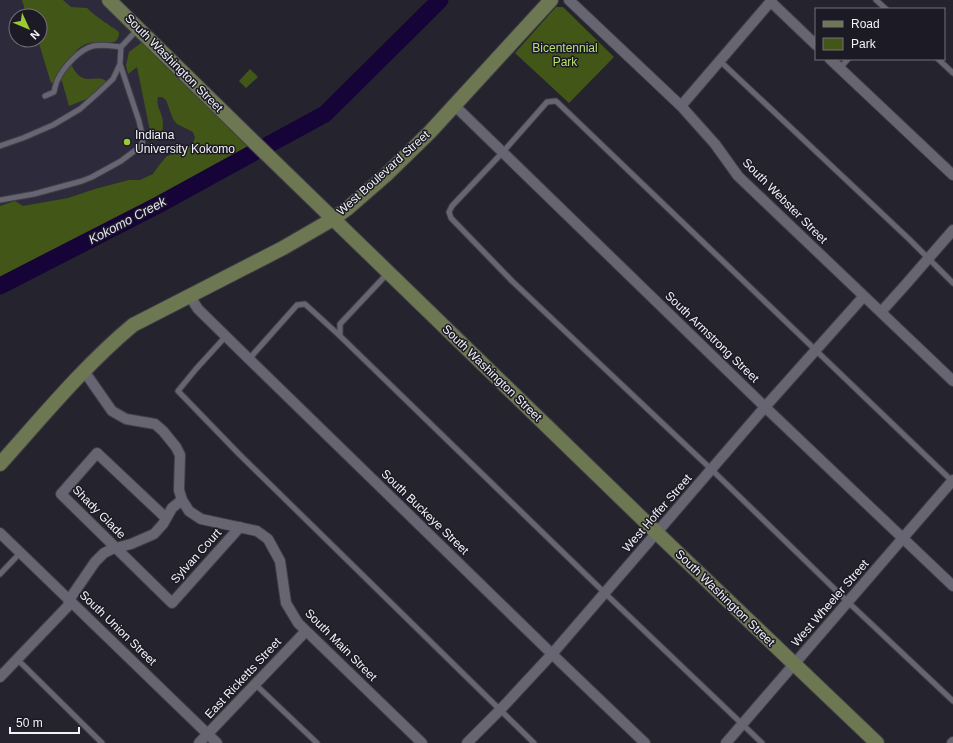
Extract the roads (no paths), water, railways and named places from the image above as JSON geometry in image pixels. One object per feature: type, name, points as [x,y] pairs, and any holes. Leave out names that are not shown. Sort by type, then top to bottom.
[{"type":"main road","name":"South Washington Street","points":[[109,0],[388,273],[877,743]]},
{"type":"main road","name":"West Boulevard Street","points":[[0,464],[84,371],[114,341],[133,325],[283,248],[333,219],[348,208],[430,132],[551,0]]},
{"type":"street","name":"South Webster Street","points":[[569,0],[681,106],[715,144],[738,176],[953,381]]},
{"type":"street","points":[[681,106],[772,1],[815,44]]},
{"type":"street","points":[[831,60],[953,175]]},
{"type":"street","name":"South Armstrong Street","points":[[454,105],[765,407],[953,586]]},
{"type":"street","points":[[881,312],[953,230]]},
{"type":"street","name":"South Buckeye Street","points":[[189,295],[198,309],[249,359],[552,654],[646,743]]},
{"type":"street","name":"West Hoffer Street","points":[[467,743],[552,654],[765,407],[864,296]]},
{"type":"street","points":[[0,677],[68,606],[69,600],[95,562],[104,553],[154,534],[163,524],[172,508],[182,500],[179,490],[180,455],[176,447],[163,430],[155,424],[126,419],[112,411],[84,371]]},
{"type":"street","name":"Shady Glade","points":[[166,518],[97,452],[61,494],[172,603]]},
{"type":"street","name":"West Wheeler Street","points":[[726,743],[953,481]]},
{"type":"street","name":"South Main Street","points":[[182,500],[189,511],[201,519],[257,531],[268,539],[280,561],[286,602],[298,623],[422,743]]},
{"type":"street","name":"Sylvan Court","points":[[172,603],[240,527]]},
{"type":"street","name":"South Union Street","points":[[0,532],[218,743]]},
{"type":"street","name":"East Ricketts Street","points":[[199,743],[306,631]]},
{"type":"lane","points":[[876,0],[885,8]]},
{"type":"lane","points":[[0,200],[34,194],[82,181],[120,161],[142,144],[143,138],[120,64],[121,47],[138,29]]},
{"type":"lane","points":[[45,96],[54,92],[58,78],[68,63],[80,53],[92,46],[121,47]]},
{"type":"lane","points":[[840,68],[847,60]]},
{"type":"lane","points":[[939,60],[953,73]]},
{"type":"lane","points":[[720,61],[909,239],[953,283]]},
{"type":"lane","points":[[0,146],[53,125],[80,109],[113,79],[120,64]]},
{"type":"lane","points":[[953,481],[556,101],[547,102],[452,206],[449,212],[451,218],[512,280],[953,701]]},
{"type":"lane","points":[[340,336],[340,324],[388,273]]},
{"type":"lane","points":[[249,359],[297,305],[305,304],[762,743]]},
{"type":"lane","points":[[226,336],[178,391],[239,454],[534,743]]},
{"type":"lane","points":[[0,574],[21,552]]},
{"type":"lane","points":[[17,659],[102,743]]},
{"type":"lane","points":[[255,684],[318,743]]},
{"type":"waterway","name":"Kokomo Creek","points":[[268,145],[325,114],[440,0]]},
{"type":"waterway","name":"Kokomo Creek","points":[[0,286],[160,204],[253,153]]},
{"type":"place","name":"Indiana University Kokomo","points":[[127,142]]},
{"type":"park label","name":"Bicentennial Park","points":[[565,55]]}]
